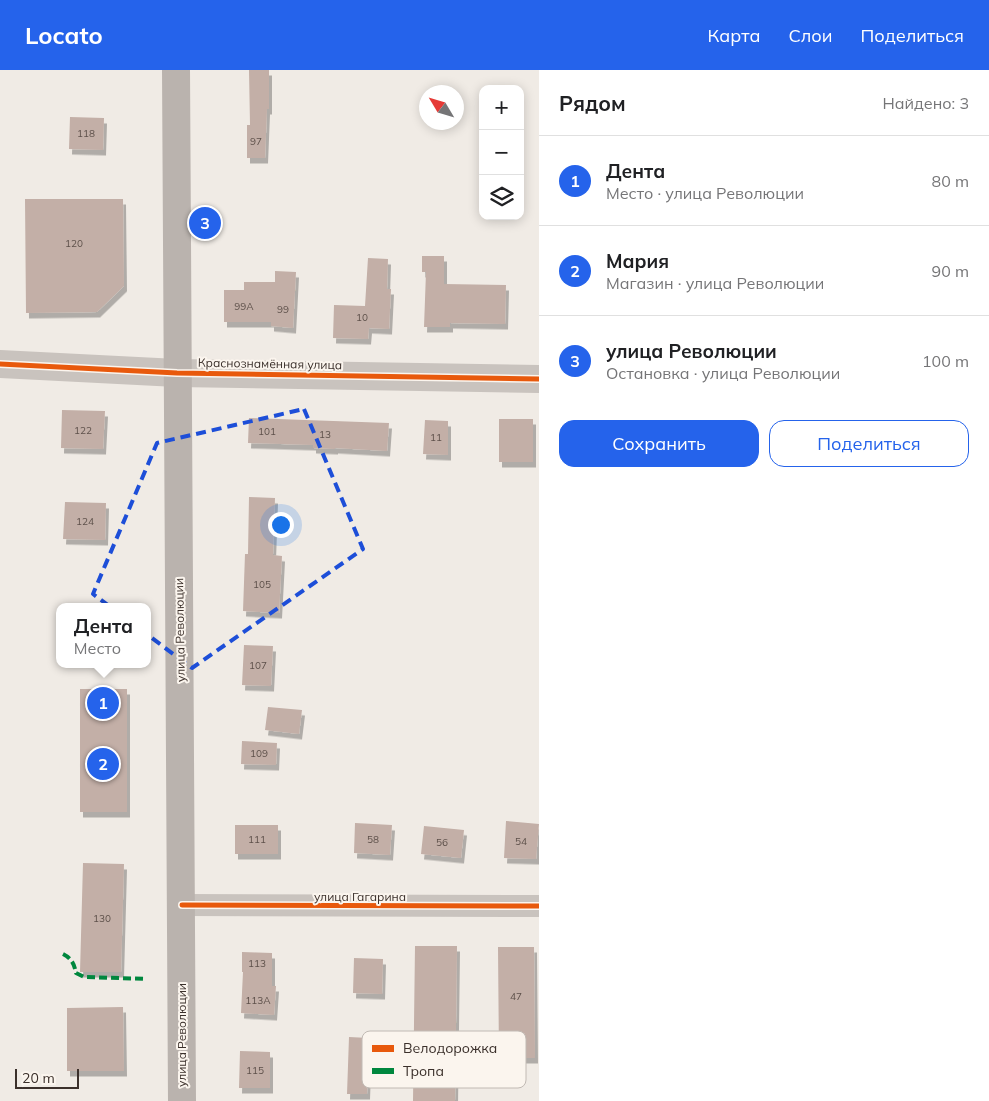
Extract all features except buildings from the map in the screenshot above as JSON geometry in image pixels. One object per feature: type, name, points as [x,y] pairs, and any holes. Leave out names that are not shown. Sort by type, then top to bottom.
[{"type":"main road","name":"улица Революции","points":[[176,70],[182,1101]]},
{"type":"street","name":"Краснознамённая улица","points":[[0,364],[177,373],[539,379]]},
{"type":"street","name":"улица Гагарина","points":[[182,905],[539,906]]},
{"type":"highlighted area","points":[[304,409],[363,549],[192,668],[93,594],[157,443]]},
{"type":"marked path","points":[[63,954],[72,961],[76,973],[84,977],[147,979]]},
{"type":"cycle path","points":[[0,364],[177,373],[539,379]]},
{"type":"cycle path","points":[[182,905],[539,906]]},
{"type":"place","name":"улица Революции","points":[[205,223]]},
{"type":"place","name":"Дента","points":[[103,703]]},
{"type":"place","name":"Мария","points":[[103,764]]}]
